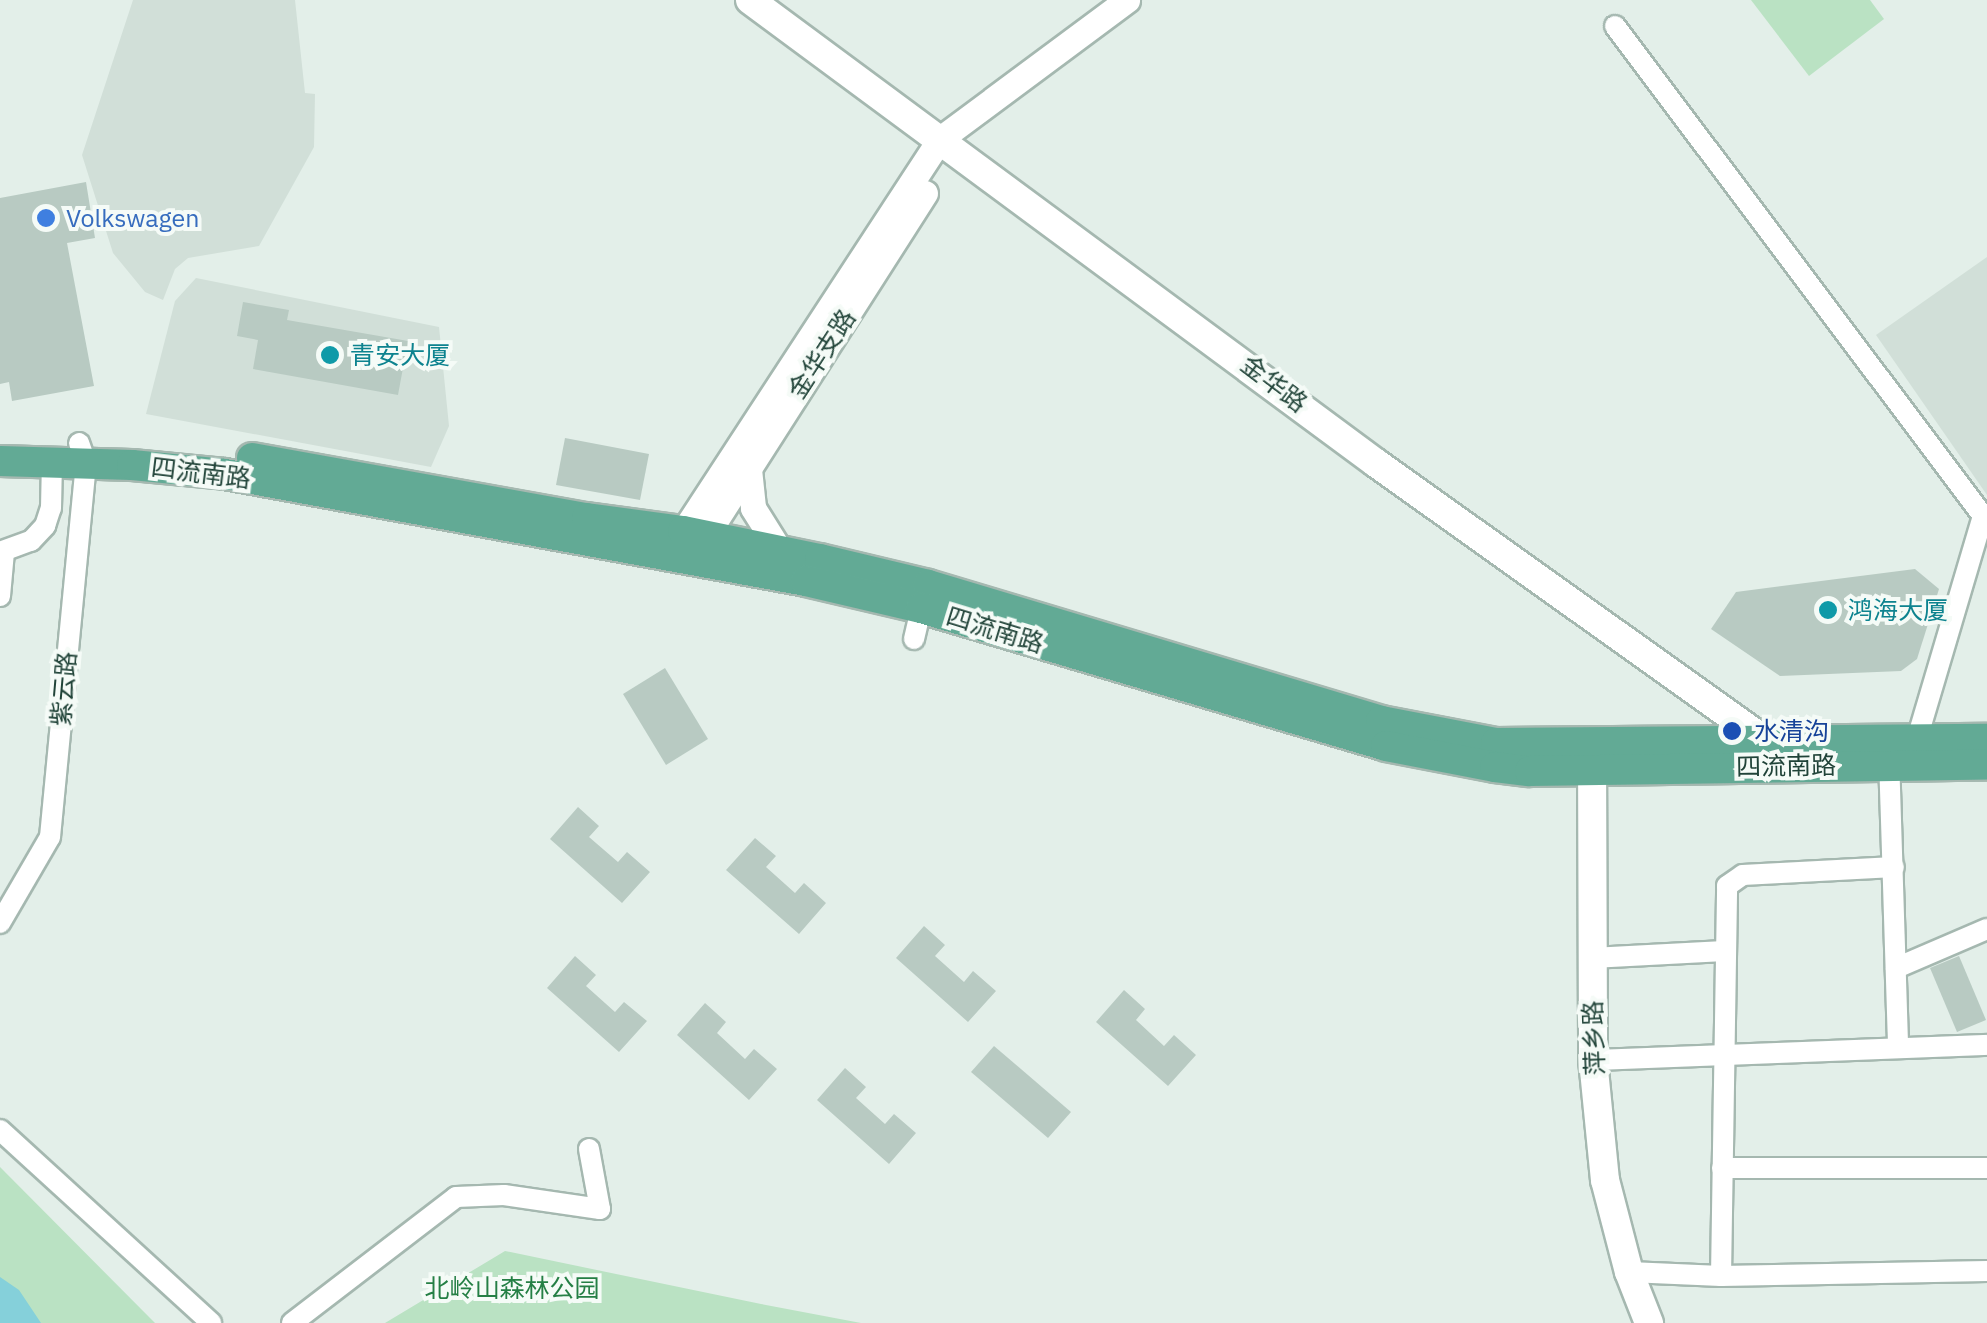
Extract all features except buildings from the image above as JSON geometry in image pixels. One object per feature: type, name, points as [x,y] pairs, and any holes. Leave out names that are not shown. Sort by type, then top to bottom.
[{"type":"main road","name":"金华路","points":[[750,0],[1376,463],[1799,766]]},
{"type":"main road","name":"四流南路","points":[[0,443],[687,545],[924,596]]},
{"type":"main road","name":"四流南路","points":[[0,461],[52,462],[82,453]]},
{"type":"main road","name":"四流南路","points":[[687,545],[780,550],[1386,746],[1495,768],[1766,741],[1898,748],[1987,765]]},
{"type":"main road","name":"四流南路","points":[[1592,757],[1799,766],[1898,748],[1987,739]]},
{"type":"main road","name":"萍乡路","points":[[1592,757],[1593,1060],[1605,1180],[1629,1272],[1649,1323]]},
{"type":"street","name":"金华支路","points":[[687,545],[749,469],[946,144],[1126,0]]},
{"type":"street","points":[[1615,26],[1982,516],[1898,748],[1894,868],[1898,1048]]},
{"type":"street","points":[[687,545],[946,144]]},
{"type":"street","name":"紫云路","points":[[0,923],[50,837],[82,453]]},
{"type":"street","points":[[0,596],[2,552],[31,541],[46,526],[51,508],[52,462]]},
{"type":"street","points":[[749,469],[753,508],[780,550]]},
{"type":"street","points":[[914,639],[924,596]]},
{"type":"street","points":[[1721,1276],[1728,886],[1743,876],[1894,868]]},
{"type":"street","points":[[1896,968],[1987,929]]},
{"type":"street","points":[[1592,958],[1724,950]]},
{"type":"street","points":[[1593,1060],[1987,1045]]},
{"type":"street","points":[[0,1130],[212,1323]]},
{"type":"street","points":[[292,1323],[456,1197],[504,1195],[600,1209],[589,1149]]},
{"type":"street","points":[[1722,1168],[1987,1168]]},
{"type":"street","points":[[1629,1272],[1721,1276],[1987,1271]]},
{"type":"shaded area","points":[[133,0],[295,0],[305,93],[315,94],[314,147],[259,246],[188,258],[175,269],[163,300],[145,292],[113,253],[82,155]]},
{"type":"shaded area","points":[[1987,257],[1987,495],[1876,335]]},
{"type":"shaded area","points":[[196,278],[439,327],[449,426],[431,467],[146,414],[175,301]]},
{"type":"green space","points":[[1751,0],[1870,0],[1884,19],[1809,76]]},
{"type":"green space","points":[[0,1167],[155,1323],[0,1323]]},
{"type":"green space","name":"北岭山森林公园","points":[[505,1251],[761,1304],[861,1323],[385,1323]]},
{"type":"water","points":[[0,1277],[19,1290],[41,1323],[0,1323]]},
{"type":"place","name":"Volkswagen","points":[[46,218]]},
{"type":"place","name":"青安大厦","points":[[330,355]]},
{"type":"place","name":"鸿海大厦","points":[[1828,610]]},
{"type":"place","name":"水清沟","points":[[1732,731]]}]
